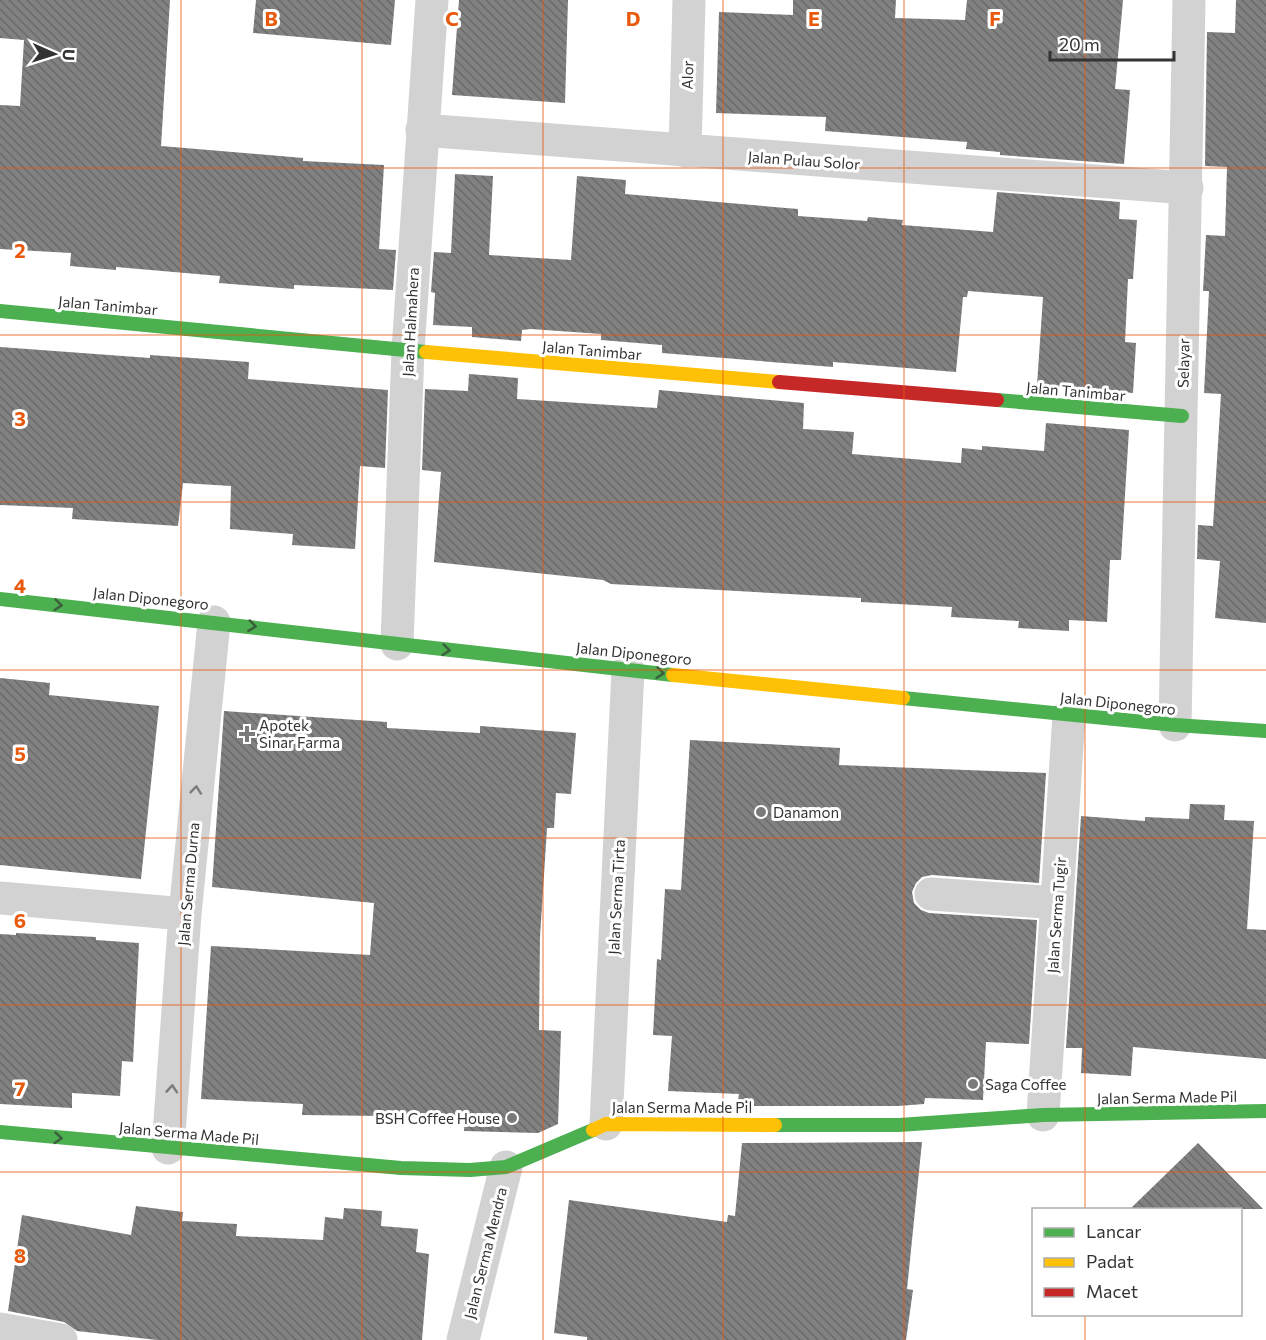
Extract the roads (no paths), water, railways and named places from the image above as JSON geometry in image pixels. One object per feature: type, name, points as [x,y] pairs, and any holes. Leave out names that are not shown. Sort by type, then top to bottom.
[{"type":"street","name":"Jalan Halmahera","points":[[397,644],[408,350],[432,0]]},
{"type":"street","name":"Alor","points":[[685,151],[689,0]]},
{"type":"street","name":"Selayar","points":[[1175,725],[1189,0]]},
{"type":"street","name":"Jalan Pulau Solor","points":[[422,130],[1187,188]]},
{"type":"street","name":"Jalan Tanimbar","points":[[0,311],[408,350],[1182,416]]},
{"type":"street","name":"Jalan Diponegoro","points":[[0,599],[628,670],[1069,715],[1266,731]]},
{"type":"street","name":"Jalan Serma Durna","points":[[168,1148],[185,914],[214,622]]},
{"type":"street","name":"Jalan Serma Tirta","points":[[606,1124],[628,670]]},
{"type":"street","name":"Jalan Serma Tugir","points":[[1043,1115],[1069,715]]},
{"type":"street","points":[[931,894],[1057,903]]},
{"type":"street","points":[[0,898],[185,914]]},
{"type":"street","name":"Jalan Serma Made Pil","points":[[0,1132],[401,1168],[470,1170],[506,1167],[606,1124],[899,1125],[1043,1115],[1266,1112]]},
{"type":"street","name":"Jalan Serma Mendra","points":[[463,1340],[506,1167]]},
{"type":"street","points":[[0,1329],[61,1340]]},
{"type":"place","name":"Apotek Sinar Farma","points":[[247,734]]},
{"type":"place","name":"Danamon","points":[[761,812]]},
{"type":"place","name":"Saga Coffee","points":[[973,1084]]},
{"type":"place","name":"BSH Coffee House","points":[[512,1118]]}]
